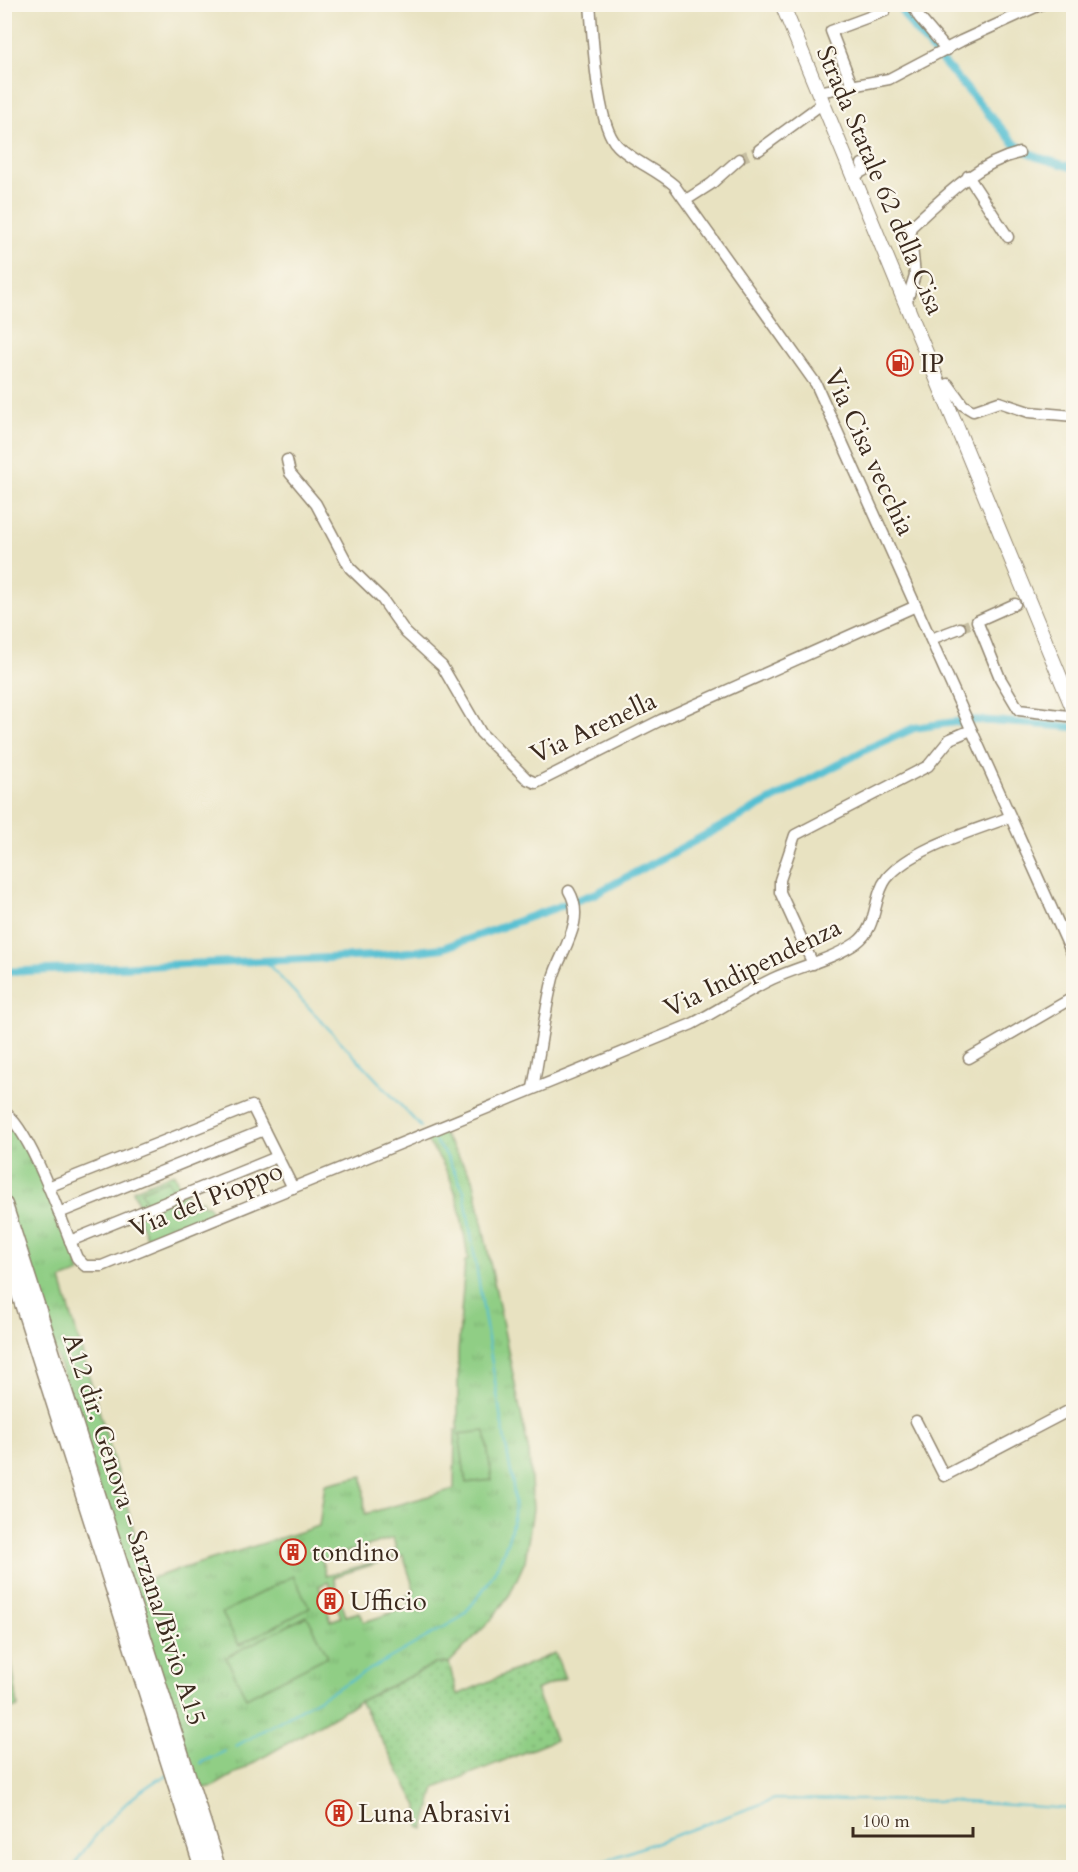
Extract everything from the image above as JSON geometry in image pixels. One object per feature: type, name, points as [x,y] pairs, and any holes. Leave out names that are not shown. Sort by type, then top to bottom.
[{"type":"highway","name":"A12 dir. Genova - Sarzana/Bivio A15","points":[[4,1205],[217,1868]]},
{"type":"highway","points":[[4,1244],[203,1868]]},
{"type":"main road","name":"Strada Statale 62 della Cisa","points":[[782,4],[820,97],[862,171],[906,304],[1071,711]]},
{"type":"street","name":"Via Cisa vecchia","points":[[590,4],[602,108],[610,138],[620,148],[666,178],[686,200],[816,384],[1074,958]]},
{"type":"street","points":[[912,4],[941,53]]},
{"type":"street","points":[[759,150],[820,97],[852,85],[889,79],[961,41],[1042,4]]},
{"type":"street","points":[[852,85],[831,31],[885,10]]},
{"type":"street","points":[[906,304],[915,275],[910,228],[968,176],[1005,156],[1019,153]]},
{"type":"street","points":[[686,200],[711,184],[739,159]]},
{"type":"street","points":[[968,176],[1008,237]]},
{"type":"street","points":[[941,389],[949,385],[963,405],[973,411],[999,402],[1029,412],[1074,416]]},
{"type":"street","name":"Via Arenella","points":[[286,460],[290,472],[316,504],[350,568],[382,598],[406,633],[442,666],[481,733],[527,778],[536,783],[661,720],[916,606]]},
{"type":"street","points":[[1015,604],[977,621],[1000,678],[1019,710],[1071,711]]},
{"type":"street","points":[[931,639],[960,628]]},
{"type":"street","points":[[813,964],[780,892],[780,880],[795,835],[928,766],[950,739],[970,727]]},
{"type":"street","name":"Via Indipendenza","points":[[506,1099],[692,1024],[773,979],[813,964],[858,942],[874,918],[881,887],[887,878],[904,863],[916,855],[1010,817]]},
{"type":"street","points":[[533,1088],[554,975],[568,947],[572,897]]},
{"type":"street","points":[[969,1058],[1074,997]]},
{"type":"street","name":"Via del Pioppo","points":[[4,1112],[14,1120],[48,1187],[80,1262],[93,1267],[102,1266],[506,1099]]},
{"type":"street","points":[[48,1187],[252,1107],[293,1188]]},
{"type":"street","points":[[59,1213],[264,1130]]},
{"type":"street","points":[[70,1240],[277,1156]]},
{"type":"street","points":[[916,1420],[944,1476],[1074,1408]]},
{"type":"green space","points":[[4,1112],[14,1120],[77,1258],[80,1273],[61,1280],[148,1579],[319,1526],[325,1484],[363,1476],[365,1514],[454,1489],[455,1430],[458,1430],[458,1352],[465,1261],[468,1260],[456,1194],[443,1164],[422,1136],[439,1128],[473,1178],[529,1453],[533,1509],[525,1561],[510,1594],[491,1620],[449,1663],[435,1664],[360,1701],[214,1786],[196,1790],[5,1195]],"holes":[[[393,1538],[398,1555],[326,1576],[322,1560]],[[403,1555],[415,1592],[406,1596],[409,1607],[364,1622],[360,1612],[346,1616],[333,1577]],[[328,1582],[341,1617],[331,1621],[319,1586]]]},
{"type":"green space","points":[[174,1173],[181,1192],[186,1191],[191,1204],[202,1200],[204,1206],[208,1205],[215,1218],[149,1244],[136,1211],[140,1209],[133,1190]]},
{"type":"green space","points":[[168,1180],[173,1193],[146,1203],[141,1191]]},
{"type":"green space","points":[[485,1431],[492,1480],[466,1483],[459,1434]]},
{"type":"green space","points":[[293,1576],[310,1608],[239,1645],[222,1613]]},
{"type":"green space","points":[[5,1616],[18,1707],[4,1711]]},
{"type":"green space","points":[[307,1616],[328,1656],[246,1698],[226,1657]]},
{"type":"green space","points":[[555,1653],[565,1678],[536,1690],[555,1740],[435,1788],[424,1829],[419,1827],[418,1806],[360,1701],[435,1664],[449,1663],[457,1695]]},
{"type":"waterway","points":[[902,4],[903,13],[914,29],[1016,145],[1037,157],[1074,168]]},
{"type":"waterway","points":[[4,972],[374,956],[443,948],[597,893],[867,749],[914,728],[978,720],[1074,727]]},
{"type":"waterway","points":[[265,961],[421,1127]]},
{"type":"waterway","points":[[236,1746],[460,1618],[488,1583],[507,1544],[515,1506],[513,1483],[464,1191],[446,1155],[435,1141]]},
{"type":"waterway","points":[[200,1763],[225,1751]]},
{"type":"waterway","points":[[72,1868],[91,1841],[126,1803],[167,1775]]},
{"type":"waterway","points":[[585,1868],[775,1799],[948,1801],[1074,1809]]},
{"type":"tunnel","points":[[739,159],[759,150]]},
{"type":"tunnel","points":[[960,628],[977,621]]},
{"type":"place","name":"IP","points":[[900,363]]},
{"type":"place","name":"tondino","points":[[293,1552]]},
{"type":"place","name":"Ufficio","points":[[330,1601]]},
{"type":"place","name":"Luna Abrasivi","points":[[339,1813]]}]
